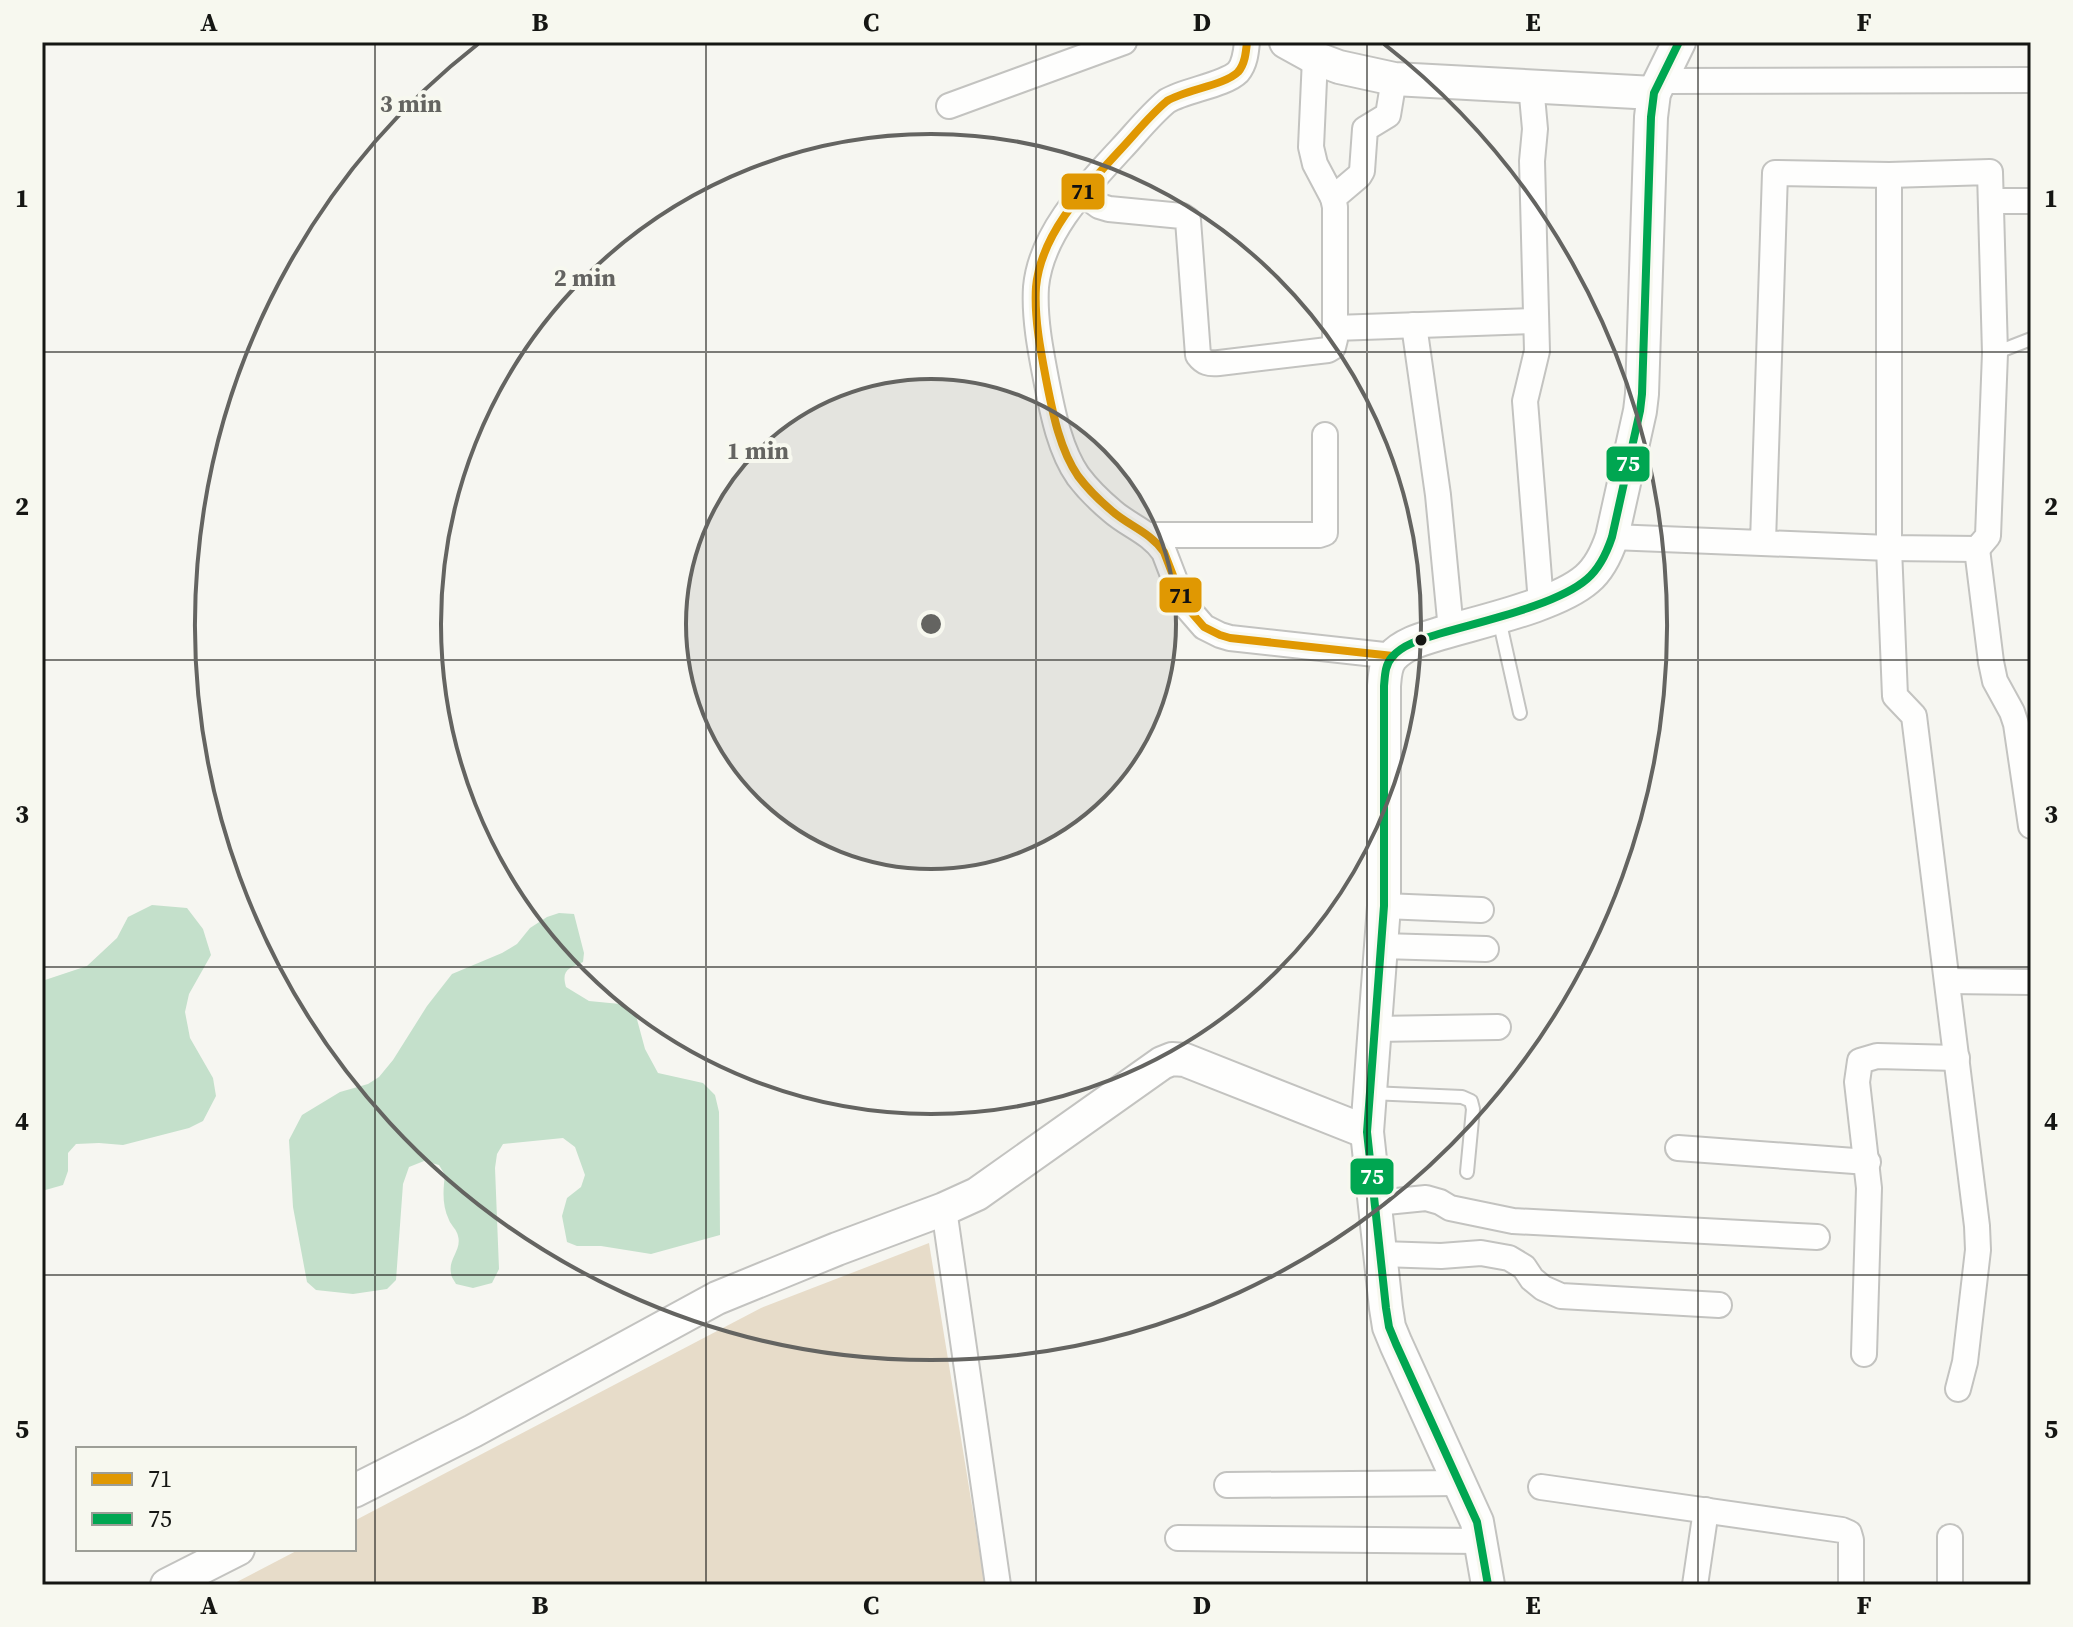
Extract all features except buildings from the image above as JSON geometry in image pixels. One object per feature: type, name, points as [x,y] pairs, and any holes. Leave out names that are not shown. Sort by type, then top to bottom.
[{"type":"street","points":[[949,106],[1124,42]]},
{"type":"street","points":[[1247,42],[1246,56],[1240,70],[1231,77],[1167,101],[1081,193],[1061,221],[1045,253],[1036,289],[1039,345],[1054,417],[1070,463],[1081,480],[1113,512],[1150,535],[1164,552],[1184,604],[1204,627],[1230,638],[1393,656]]},
{"type":"street","points":[[1286,42],[1339,67],[1394,79],[1456,84],[1658,87],[2031,80]]},
{"type":"street","points":[[1488,1585],[1477,1522],[1389,1327],[1367,1132],[1384,906],[1385,669],[1393,656],[1421,639],[1541,603],[1586,580],[1601,563],[1612,537],[1642,394],[1651,117],[1658,87],[1679,42]]},
{"type":"street","points":[[1081,193],[1099,206],[1182,216],[1188,220],[1198,355],[1202,361],[1209,364],[1328,350],[1334,344],[1335,328],[1335,207],[1315,164],[1311,147],[1315,58]]},
{"type":"street","points":[[1333,198],[1362,171],[1365,129],[1388,115],[1394,79]]},
{"type":"street","points":[[1531,85],[1535,129],[1532,161],[1537,351],[1525,401],[1541,603]]},
{"type":"street","points":[[1763,542],[1775,173],[1889,175],[1990,172],[1995,353],[1988,536],[1977,549],[1995,681],[2012,712],[2024,724],[2031,826]]},
{"type":"street","points":[[1889,175],[1889,548],[1895,696],[1914,716],[1977,1226],[1978,1250],[1965,1362],[1958,1389]]},
{"type":"street","points":[[1991,201],[2031,201]]},
{"type":"street","points":[[1335,328],[1536,321]]},
{"type":"street","points":[[1414,325],[1438,495],[1451,630]]},
{"type":"street","points":[[1150,535],[1325,533],[1325,435]]},
{"type":"street","points":[[1612,537],[1977,549]]},
{"type":"street","points":[[1384,906],[1481,910]]},
{"type":"street","points":[[1381,946],[1486,949]]},
{"type":"street","points":[[1948,981],[2031,982]]},
{"type":"street","points":[[1375,1029],[1498,1027]]},
{"type":"street","points":[[1864,1354],[1869,1188],[1857,1082],[1860,1061],[1877,1056],[1957,1058]]},
{"type":"street","points":[[356,1490],[473,1431],[717,1298],[977,1194],[1162,1063],[1172,1059],[1185,1060],[1367,1132]]},
{"type":"street","points":[[1678,1148],[1868,1162]]},
{"type":"street","points":[[1376,1203],[1426,1198],[1450,1208],[1513,1221],[1817,1237]]},
{"type":"street","points":[[944,1209],[998,1585]]},
{"type":"street","points":[[1381,1254],[1441,1256],[1481,1253],[1509,1258],[1524,1267],[1543,1288],[1561,1296],[1719,1305]]},
{"type":"street","points":[[1227,1485],[1460,1483]]},
{"type":"street","points":[[1541,1487],[1827,1527],[1849,1533],[1851,1585]]},
{"type":"street","points":[[1695,1585],[1706,1510]]},
{"type":"street","points":[[1950,1537],[1950,1585]]},
{"type":"street","points":[[1178,1538],[1480,1541]]},
{"type":"street","points":[[167,1585],[234,1551]]},
{"type":"lane","points":[[1995,353],[2031,339]]},
{"type":"lane","points":[[1499,616],[1520,713]]},
{"type":"lane","points":[[1370,1093],[1462,1097],[1471,1101],[1473,1109],[1467,1172]]},
{"type":"shaded area","points":[[152,905],[187,908],[203,929],[211,955],[189,994],[185,1012],[190,1038],[213,1078],[216,1096],[203,1121],[189,1128],[123,1145],[76,1144],[68,1153],[68,1171],[63,1185],[42,1191],[42,981],[87,966],[117,938],[128,917]]},
{"type":"shaded area","points":[[559,913],[574,914],[584,953],[583,962],[565,973],[566,987],[589,1001],[620,1004],[635,1012],[645,1049],[658,1073],[703,1083],[715,1095],[719,1112],[720,1235],[651,1254],[601,1246],[577,1246],[567,1242],[562,1216],[567,1198],[581,1187],[585,1175],[575,1147],[563,1138],[503,1144],[497,1154],[495,1168],[499,1269],[492,1283],[473,1288],[456,1284],[451,1274],[451,1263],[459,1241],[445,1209],[445,1175],[439,1165],[424,1161],[409,1167],[403,1184],[396,1280],[387,1289],[353,1294],[316,1290],[307,1282],[293,1207],[289,1140],[302,1115],[340,1092],[368,1084],[379,1077],[452,974],[502,953],[517,944],[530,928]]},
{"type":"shaded area","points":[[929,1243],[985,1585],[231,1585],[296,1551],[356,1551],[356,1520],[761,1308]]},
{"type":"transit line","name":"71","points":[[1247,42],[1244,62],[1232,77],[1167,101],[1149,118],[1080,195],[1046,248],[1036,287],[1036,311],[1040,348],[1055,419],[1066,455],[1078,476],[1107,507],[1146,534],[1164,552],[1184,604],[1204,627],[1230,638],[1393,656]]},
{"type":"transit line","name":"75","points":[[1488,1585],[1477,1522],[1396,1344],[1386,1308],[1367,1132],[1384,906],[1385,674],[1392,657],[1409,645],[1538,604],[1574,588],[1592,575],[1605,554],[1612,537],[1642,394],[1654,93],[1679,42]]}]
